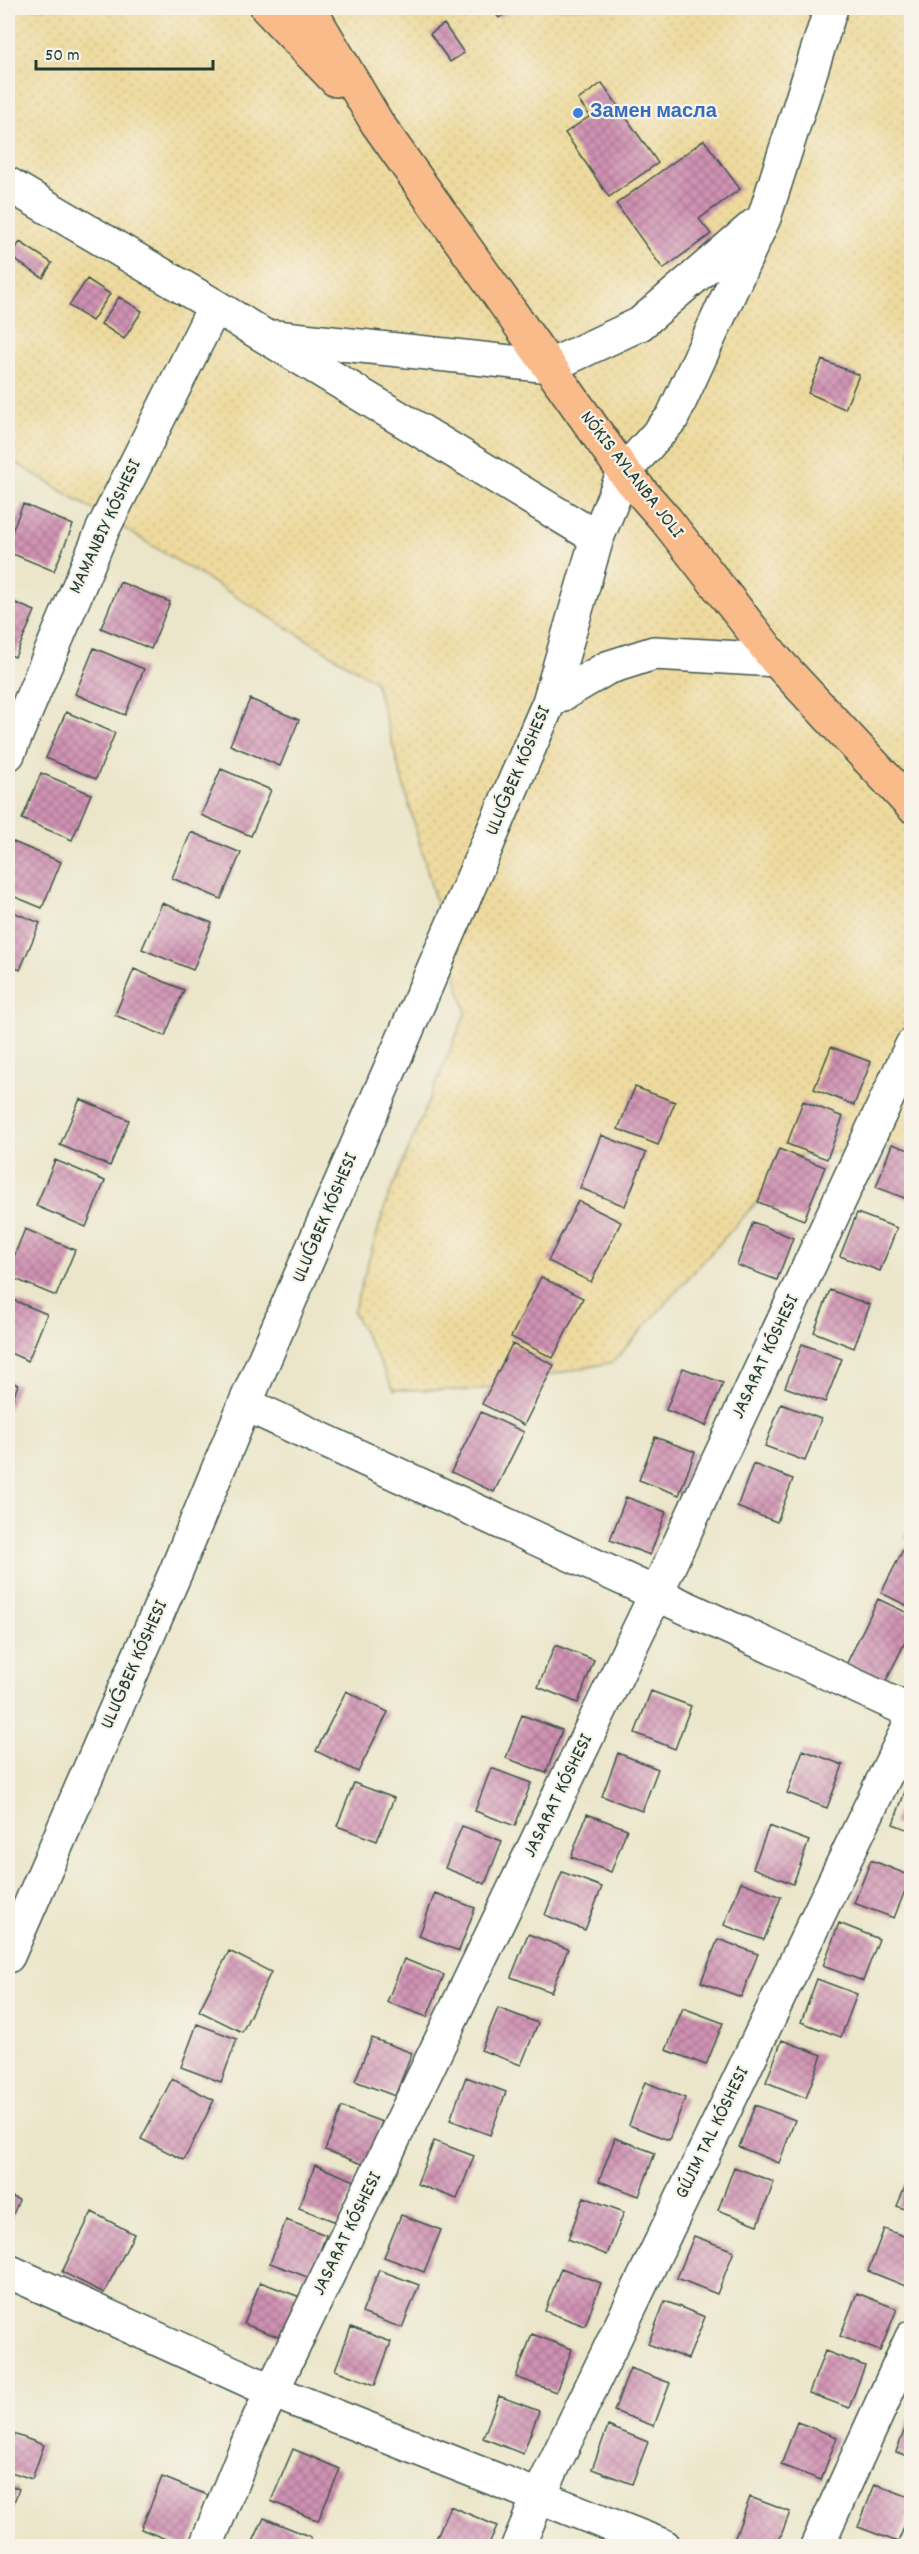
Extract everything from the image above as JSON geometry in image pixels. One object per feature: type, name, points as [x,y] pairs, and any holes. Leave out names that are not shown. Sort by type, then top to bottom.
[{"type":"main road","points":[[267,8],[377,123]]},
{"type":"main road","points":[[309,8],[377,123],[624,472],[666,520],[776,660],[912,807]]},
{"type":"street","name":"ULUǴBEK KÓSHESI","points":[[8,1956],[177,1569],[245,1404],[549,702],[597,538],[624,472],[672,418],[764,218],[831,8]]},
{"type":"street","points":[[8,184],[215,306],[597,538]]},
{"type":"street","points":[[263,335],[549,366],[640,324],[764,218]]},
{"type":"street","name":"MAMANBIY KÓSHESI","points":[[8,754],[103,529],[215,306]]},
{"type":"street","points":[[549,702],[607,668],[654,653],[776,660]]},
{"type":"street","name":"JASARAT KÓSHESI","points":[[206,2547],[250,2438],[272,2391],[656,1594],[912,1045]]},
{"type":"street","points":[[245,1404],[912,1712]]},
{"type":"street","name":"GÚJIM TAL KÓSHESI","points":[[518,2547],[539,2496],[912,1720]]},
{"type":"street","points":[[8,2271],[272,2391],[664,2547]]},
{"type":"street","points":[[817,2547],[912,2337]]},
{"type":"sand","points":[[8,8],[911,8],[911,1166],[885,1147],[798,1156],[613,1362],[475,1390],[394,1390],[353,1312],[387,1200],[466,1012],[375,681],[8,458]]},
{"type":"building","points":[[491,8],[512,8],[499,18]]},
{"type":"building","points":[[444,24],[464,53],[450,62],[430,34]]},
{"type":"building","points":[[602,83],[658,163],[609,197],[565,133],[590,116],[578,100]]},
{"type":"building","points":[[704,140],[740,189],[699,219],[711,234],[663,269],[616,204]]},
{"type":"building","points":[[20,242],[52,263],[43,278],[10,257]]},
{"type":"building","points":[[87,279],[110,294],[92,321],[69,306]]},
{"type":"building","points":[[119,297],[142,311],[124,339],[101,324]]},
{"type":"building","points":[[822,360],[859,375],[845,409],[808,393]]},
{"type":"building","points":[[23,504],[73,525],[54,571],[8,552],[8,541]]},
{"type":"building","points":[[120,582],[170,602],[151,649],[101,628]]},
{"type":"building","points":[[8,600],[35,611],[15,657],[8,654]]},
{"type":"building","points":[[94,648],[144,669],[125,715],[75,694]]},
{"type":"building","points":[[250,699],[299,720],[280,766],[230,745]]},
{"type":"building","points":[[66,712],[115,733],[96,779],[46,758]]},
{"type":"building","points":[[221,769],[271,790],[251,836],[201,815]]},
{"type":"building","points":[[41,773],[91,794],[72,840],[22,819]]},
{"type":"building","points":[[191,832],[241,853],[221,899],[172,878]]},
{"type":"building","points":[[11,841],[61,862],[42,908],[8,894],[8,850]]},
{"type":"building","points":[[162,903],[212,923],[193,970],[142,949]]},
{"type":"building","points":[[8,910],[40,923],[20,970],[8,964]]},
{"type":"building","points":[[134,969],[184,990],[165,1036],[115,1015]]},
{"type":"building","points":[[831,1047],[871,1062],[854,1105],[814,1089]]},
{"type":"building","points":[[635,1087],[675,1102],[658,1145],[618,1129]]},
{"type":"building","points":[[80,1099],[129,1120],[110,1166],[60,1145]]},
{"type":"building","points":[[803,1101],[843,1117],[827,1159],[787,1144]]},
{"type":"building","points":[[601,1135],[646,1153],[625,1206],[580,1188]]},
{"type":"building","points":[[892,1144],[912,1151],[912,1201],[876,1187]]},
{"type":"building","points":[[779,1149],[825,1167],[804,1220],[758,1202]]},
{"type":"building","points":[[55,1160],[105,1181],[86,1227],[36,1206]]},
{"type":"building","points":[[578,1201],[621,1222],[591,1282],[548,1261]]},
{"type":"building","points":[[857,1213],[897,1228],[880,1271],[840,1256]]},
{"type":"building","points":[[753,1222],[793,1238],[777,1280],[737,1265]]},
{"type":"building","points":[[25,1229],[75,1250],[56,1296],[8,1276]]},
{"type":"building","points":[[541,1277],[583,1298],[553,1358],[511,1337]]},
{"type":"building","points":[[830,1290],[870,1305],[854,1348],[814,1332]]},
{"type":"building","points":[[8,1298],[47,1314],[28,1361],[8,1352]]},
{"type":"building","points":[[512,1344],[554,1365],[524,1425],[482,1404]]},
{"type":"building","points":[[802,1344],[842,1359],[825,1402],[785,1387]]},
{"type":"building","points":[[683,1368],[723,1383],[706,1426],[666,1410]]},
{"type":"building","points":[[8,1380],[18,1385],[8,1411]]},
{"type":"building","points":[[781,1404],[821,1419],[805,1461],[765,1446]]},
{"type":"building","points":[[481,1412],[524,1432],[494,1492],[451,1472]]},
{"type":"building","points":[[655,1437],[695,1452],[679,1495],[639,1480]]},
{"type":"building","points":[[753,1464],[793,1479],[777,1522],[737,1507]]},
{"type":"building","points":[[626,1497],[666,1512],[650,1555],[610,1540]]},
{"type":"building","points":[[912,1523],[912,1541],[904,1538]]},
{"type":"building","points":[[905,1546],[912,1549],[912,1608],[881,1593]]},
{"type":"building","points":[[878,1599],[912,1615],[912,1628],[885,1683],[846,1665]]},
{"type":"building","points":[[555,1645],[594,1660],[578,1703],[538,1687]]},
{"type":"building","points":[[346,1691],[388,1712],[358,1772],[316,1751]]},
{"type":"building","points":[[651,1691],[691,1706],[675,1749],[635,1733]]},
{"type":"building","points":[[522,1715],[562,1730],[546,1773],[506,1758]]},
{"type":"building","points":[[803,1750],[843,1765],[827,1808],[787,1793]]},
{"type":"building","points":[[618,1753],[658,1769],[642,1811],[602,1796]]},
{"type":"building","points":[[491,1768],[531,1783],[515,1826],[475,1811]]},
{"type":"building","points":[[909,1781],[912,1782],[912,1831],[893,1824]]},
{"type":"building","points":[[354,1783],[394,1798],[377,1841],[337,1826]]},
{"type":"building","points":[[587,1814],[627,1829],[611,1872],[571,1857]]},
{"type":"building","points":[[462,1826],[502,1841],[485,1884],[445,1868]]},
{"type":"building","points":[[769,1826],[809,1841],[793,1884],[753,1868]]},
{"type":"building","points":[[871,1860],[911,1876],[894,1918],[854,1903]]},
{"type":"building","points":[[562,1872],[602,1887],[585,1930],[545,1915]]},
{"type":"building","points":[[741,1882],[781,1897],[764,1940],[724,1925]]},
{"type":"building","points":[[435,1893],[475,1908],[459,1951],[419,1936]]},
{"type":"building","points":[[839,1923],[879,1939],[863,1981],[823,1966]]},
{"type":"building","points":[[528,1934],[568,1949],[551,1992],[511,1977]]},
{"type":"building","points":[[718,1939],[758,1954],[741,1997],[701,1982]]},
{"type":"building","points":[[229,1951],[271,1972],[242,2032],[199,2011]]},
{"type":"building","points":[[404,1959],[444,1975],[427,2017],[387,2002]]},
{"type":"building","points":[[817,1979],[857,1994],[841,2037],[801,2022]]},
{"type":"building","points":[[498,2008],[538,2023],[521,2065],[481,2050]]},
{"type":"building","points":[[683,2008],[723,2023],[706,2065],[666,2050]]},
{"type":"building","points":[[197,2024],[237,2039],[221,2082],[181,2067]]},
{"type":"building","points":[[372,2038],[412,2053],[395,2096],[355,2081]]},
{"type":"building","points":[[782,2040],[822,2055],[806,2098],[766,2082]]},
{"type":"building","points":[[466,2077],[506,2092],[490,2135],[450,2120]]},
{"type":"building","points":[[172,2079],[214,2100],[184,2160],[141,2139]]},
{"type":"building","points":[[645,2082],[685,2098],[669,2140],[629,2125]]},
{"type":"building","points":[[755,2105],[795,2120],[779,2163],[739,2147]]},
{"type":"building","points":[[342,2107],[382,2122],[365,2165],[325,2150]]},
{"type":"building","points":[[615,2138],[655,2153],[639,2196],[599,2181]]},
{"type":"building","points":[[434,2141],[474,2156],[457,2199],[417,2184]]},
{"type":"building","points":[[315,2165],[355,2181],[339,2223],[299,2208]]},
{"type":"building","points":[[734,2167],[774,2182],[758,2225],[718,2210]]},
{"type":"building","points":[[912,2170],[912,2212],[897,2206]]},
{"type":"building","points":[[8,2195],[19,2200],[8,2227]]},
{"type":"building","points":[[584,2197],[624,2212],[607,2255],[568,2239]]},
{"type":"building","points":[[92,2212],[134,2234],[104,2293],[62,2272]]},
{"type":"building","points":[[401,2215],[441,2230],[424,2272],[384,2257]]},
{"type":"building","points":[[286,2220],[326,2235],[310,2278],[270,2263]]},
{"type":"building","points":[[884,2229],[912,2239],[912,2276],[908,2287],[868,2271]]},
{"type":"building","points":[[694,2236],[734,2251],[717,2294],[677,2278]]},
{"type":"building","points":[[561,2268],[601,2283],[585,2326],[545,2311]]},
{"type":"building","points":[[379,2270],[419,2285],[402,2328],[362,2313]]},
{"type":"building","points":[[260,2282],[300,2297],[284,2339],[244,2324]]},
{"type":"building","points":[[857,2293],[897,2309],[880,2351],[840,2336]]},
{"type":"building","points":[[665,2301],[705,2317],[688,2359],[648,2344]]},
{"type":"building","points":[[351,2327],[391,2342],[375,2385],[335,2370]]},
{"type":"building","points":[[532,2334],[572,2349],[556,2392],[516,2377]]},
{"type":"building","points":[[825,2351],[865,2366],[849,2408],[809,2393]]},
{"type":"building","points":[[630,2368],[670,2383],[654,2426],[614,2411]]},
{"type":"building","points":[[499,2396],[539,2411],[523,2454],[483,2438]]},
{"type":"building","points":[[912,2411],[912,2458],[896,2452]]},
{"type":"building","points":[[797,2422],[837,2437],[821,2480],[781,2465]]},
{"type":"building","points":[[608,2426],[648,2442],[632,2484],[592,2469]]},
{"type":"building","points":[[8,2432],[44,2445],[32,2479],[8,2471]]},
{"type":"building","points":[[293,2449],[340,2469],[318,2521],[271,2501]]},
{"type":"building","points":[[162,2477],[210,2496],[188,2546],[141,2529]]},
{"type":"building","points":[[8,2484],[19,2489],[8,2518]]},
{"type":"building","points":[[875,2484],[912,2498],[912,2507],[898,2542],[858,2527]]},
{"type":"building","points":[[750,2497],[790,2512],[777,2546],[751,2546],[734,2540]]},
{"type":"building","points":[[450,2506],[497,2526],[488,2546],[433,2546]]},
{"type":"building","points":[[264,2518],[311,2537],[307,2546],[251,2546]]},
{"type":"place","name":"Замен масла","points":[[578,113]]}]
